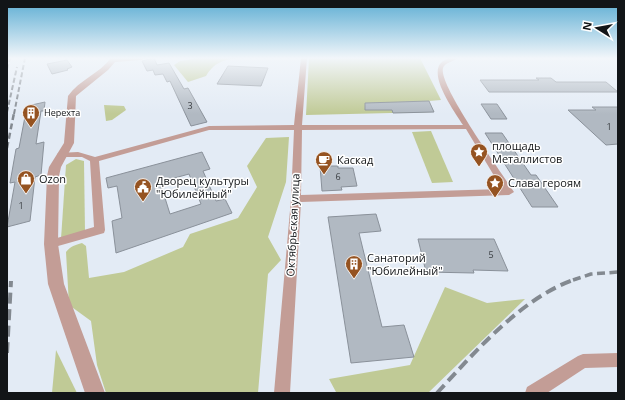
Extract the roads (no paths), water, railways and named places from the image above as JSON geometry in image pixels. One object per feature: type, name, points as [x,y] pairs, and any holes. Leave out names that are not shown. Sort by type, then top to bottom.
[{"type":"street","points":[[93,77],[72,96],[69,144],[61,155],[55,167],[53,176],[51,244],[56,284],[95,393]]},
{"type":"street","name":"Октябрьская улица","points":[[282,393],[296,199],[298,128],[302,77]]},
{"type":"street","points":[[296,199],[509,192],[440,77]]},
{"type":"street","points":[[94,160],[209,128],[468,126]]},
{"type":"street","points":[[51,244],[100,230],[94,160],[89,156],[77,153],[61,155]]},
{"type":"street","points":[[533,393],[583,361],[618,360]]},
{"type":"railway","points":[[7,112],[15,77]]},
{"type":"railway","points":[[14,114],[21,77]]},
{"type":"railway","points":[[7,148],[14,113]]},
{"type":"railway","points":[[576,279],[591,274],[618,272]]},
{"type":"railway","points":[[437,393],[467,360],[500,327],[518,312],[556,287],[576,279]]},
{"type":"railway","points":[[7,353],[11,281]]},
{"type":"place","name":"Нерехта","points":[[31,128]]},
{"type":"place","name":"площадь Металлистов","points":[[479,167]]},
{"type":"place","name":"Каскад","points":[[324,175]]},
{"type":"place","name":"Ozon","points":[[26,194]]},
{"type":"place","name":"Слава героям","points":[[495,198]]},
{"type":"place","name":"Дворец культуры \"Юбилейный\"","points":[[143,202]]},
{"type":"place","name":"Санаторий \"Юбилейный\"","points":[[354,279]]}]
